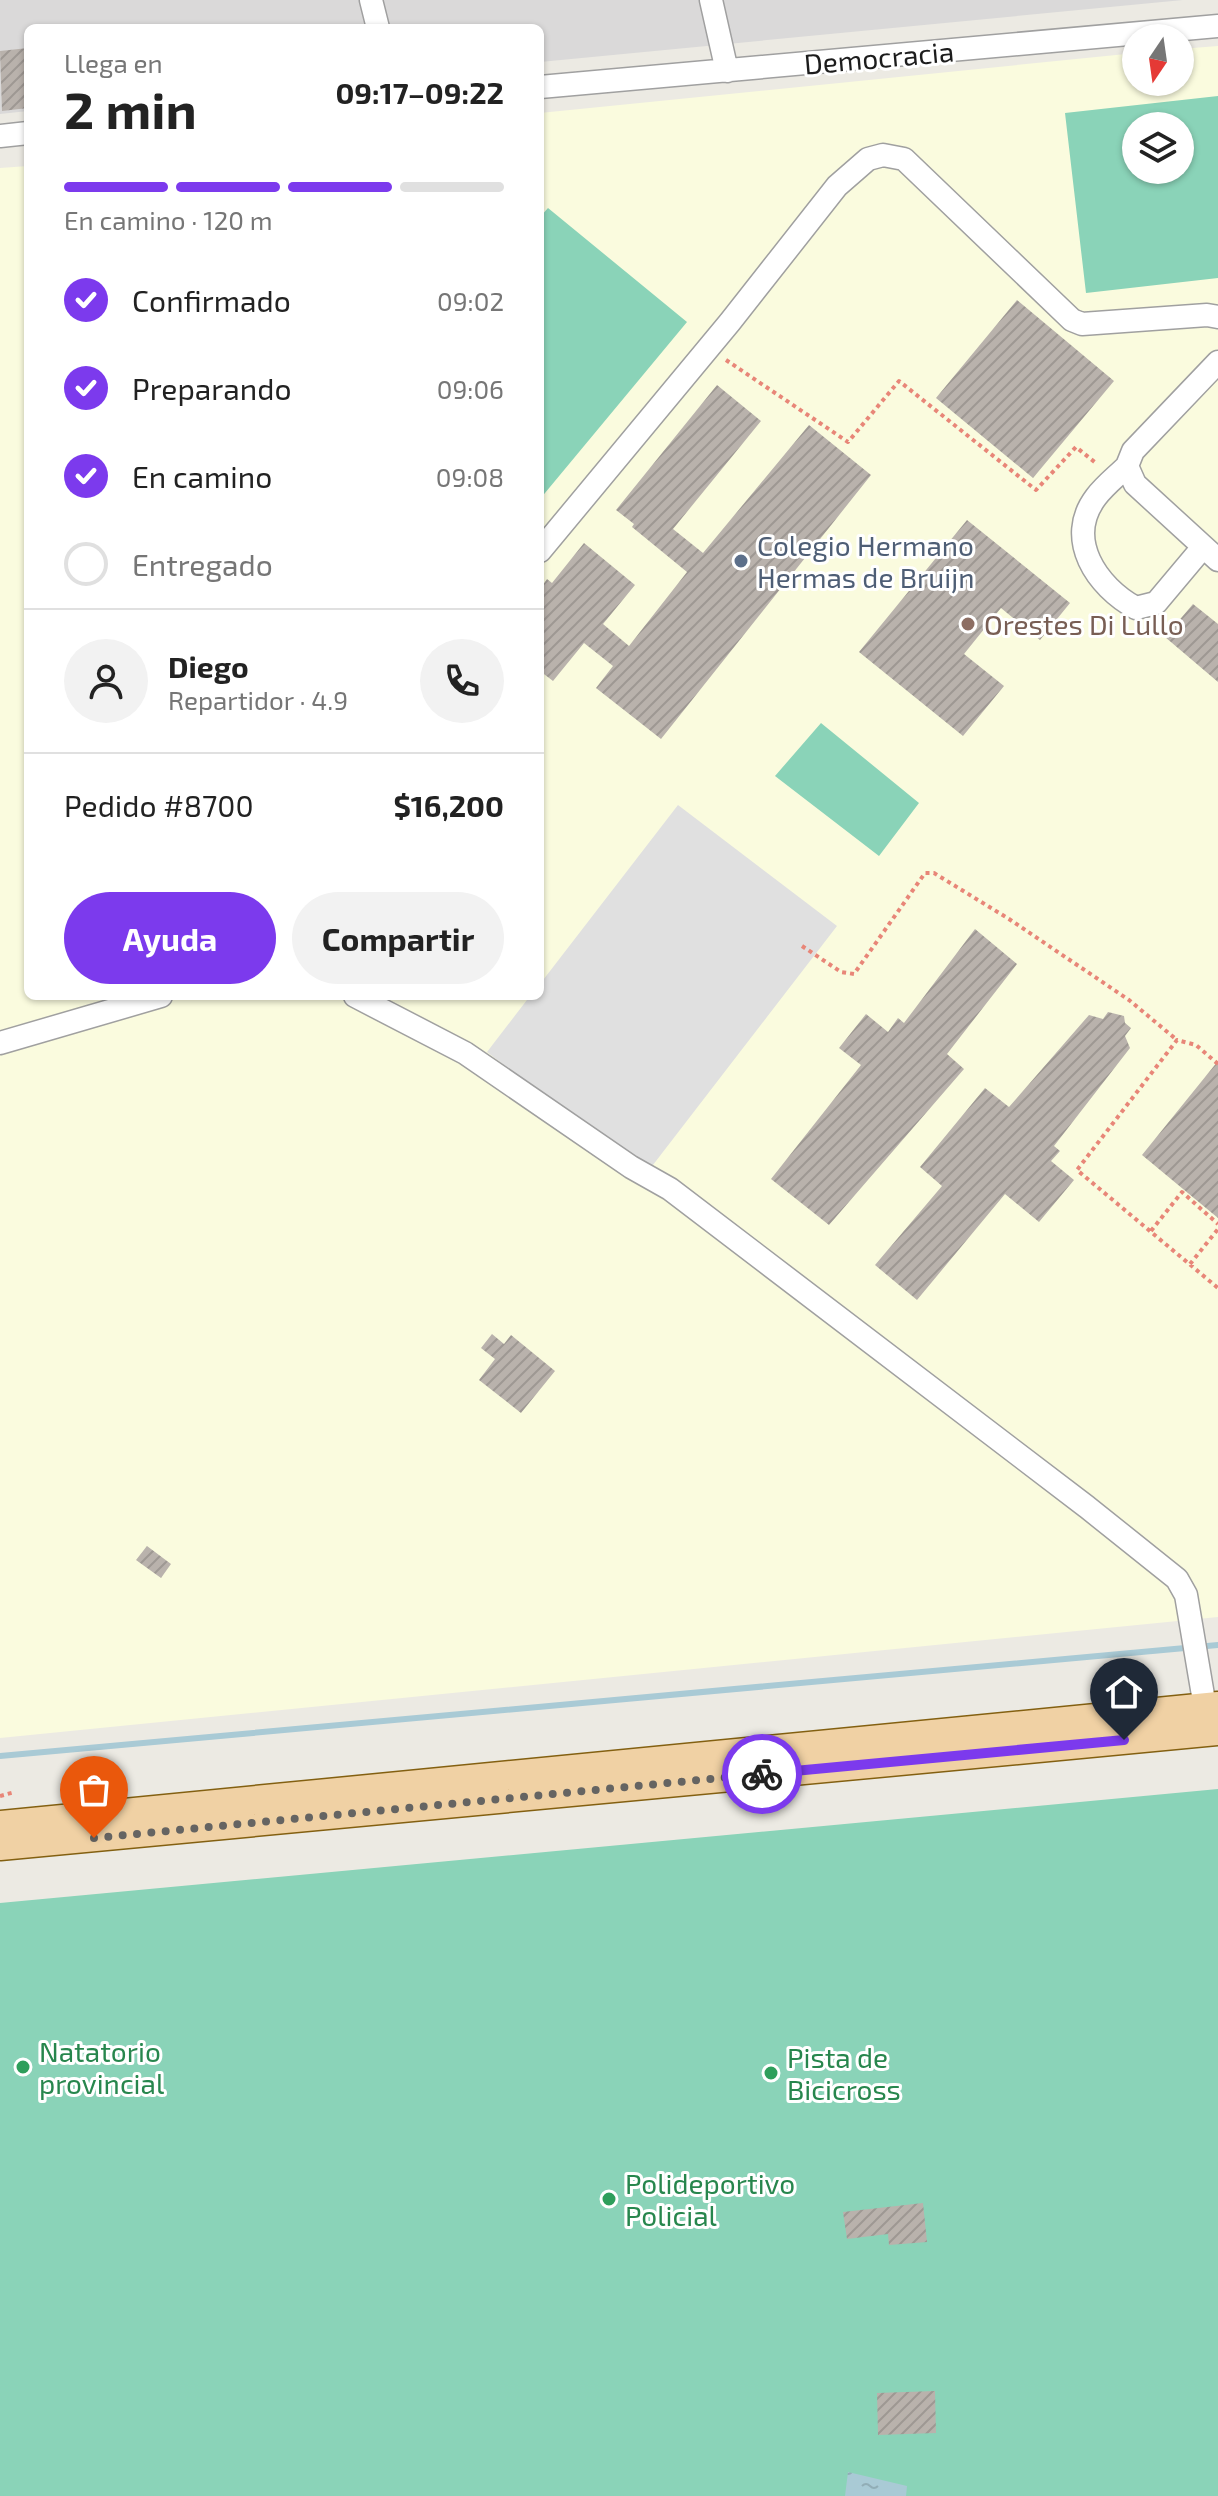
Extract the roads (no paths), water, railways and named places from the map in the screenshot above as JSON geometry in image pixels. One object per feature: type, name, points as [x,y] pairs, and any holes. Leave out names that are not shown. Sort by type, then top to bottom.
[{"type":"main road","points":[[0,1825],[1214,1715]]},
{"type":"main road","points":[[0,1846],[1214,1715]]},
{"type":"street","points":[[371,0],[377,24]]},
{"type":"street","points":[[711,0],[727,71]]},
{"type":"street","name":"Democracia","points":[[544,87],[1218,26]]},
{"type":"street","points":[[0,136],[24,133]]},
{"type":"street","points":[[544,546],[709,348],[837,186],[868,159],[883,155],[904,159],[1072,320],[1082,324],[1207,315],[1218,317]]},
{"type":"street","points":[[1121,472],[1211,554],[1156,603],[1136,608],[1119,599],[1093,570],[1081,540],[1085,518],[1095,497],[1121,472],[1133,451],[1218,362]]},
{"type":"street","points":[[0,1043],[147,1000]]},
{"type":"street","points":[[363,1000],[465,1053],[631,1167],[670,1189],[1177,1579],[1186,1595],[1195,1647],[1214,1715]]},
{"type":"water","points":[[848,2472],[907,2486],[906,2496],[845,2496]]},
{"type":"waterway","points":[[0,1756],[1218,1645]]},
{"type":"place","name":"Colegio Hermano Hermas de Bruijn","points":[[741,561]]},
{"type":"place","name":"Orestes Di Lullo","points":[[968,624]]},
{"type":"place","name":"Natatorio provincial","points":[[23,2067]]},
{"type":"place","name":"Pista de Bicicross","points":[[771,2073]]},
{"type":"place","name":"Polideportivo Policial","points":[[609,2199]]}]
